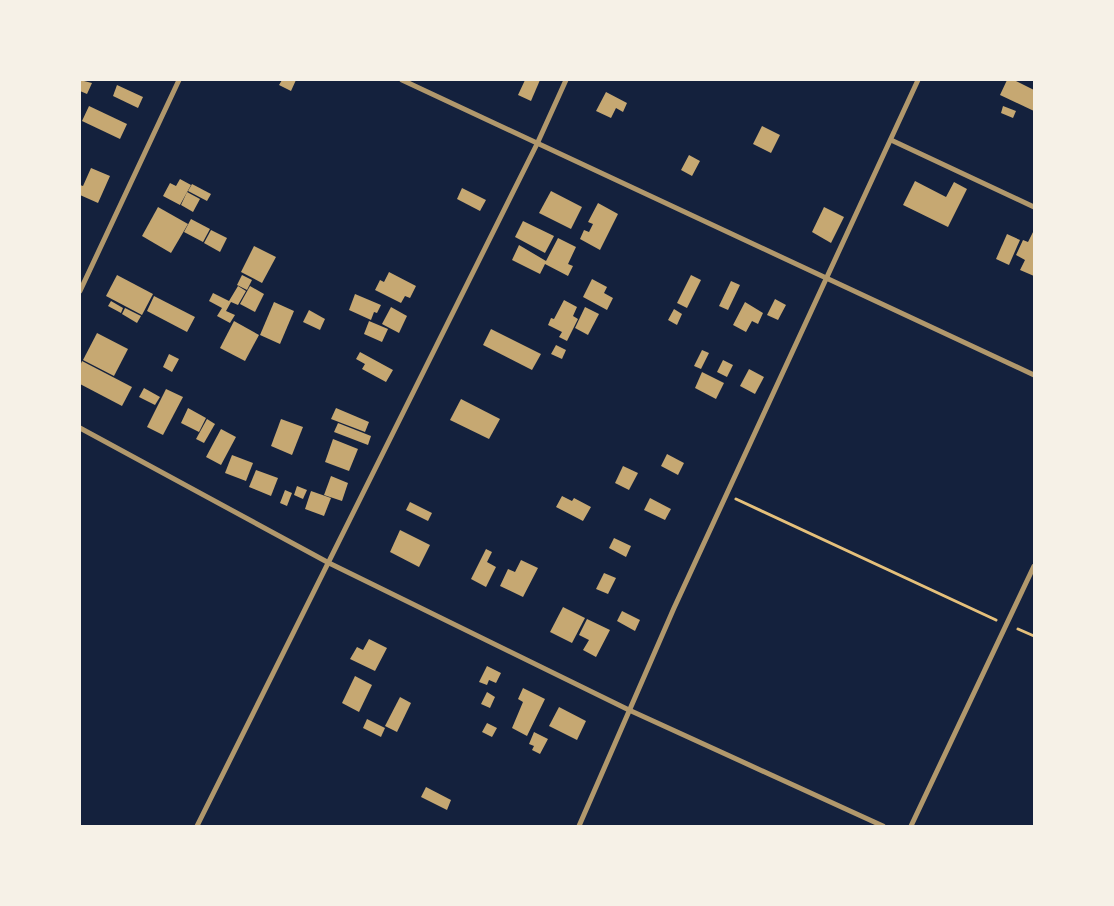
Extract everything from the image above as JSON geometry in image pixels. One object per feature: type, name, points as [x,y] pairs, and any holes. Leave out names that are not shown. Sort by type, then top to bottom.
[{"type":"street","points":[[80,291],[179,80]]},
{"type":"street","points":[[402,80],[1034,375]]},
{"type":"street","points":[[197,826],[537,144],[566,80]]},
{"type":"street","points":[[579,826],[727,494],[918,80]]},
{"type":"street","points":[[891,140],[1034,207]]},
{"type":"street","points":[[80,428],[329,563],[630,710],[882,826]]},
{"type":"street","points":[[911,826],[1034,566]]},
{"type":"path","points":[[727,494],[1034,636]]},
{"type":"building","points":[[80,80],[92,83],[87,94],[80,91]]},
{"type":"building","points":[[282,80],[296,80],[291,91],[279,85]]},
{"type":"building","points":[[525,80],[540,80],[531,101],[518,95]]},
{"type":"building","points":[[1007,80],[1014,80],[1034,90],[1034,111],[1000,95]]},
{"type":"building","points":[[117,85],[143,97],[138,108],[113,96]]},
{"type":"building","points":[[606,92],[627,103],[623,112],[616,108],[611,118],[596,111]]},
{"type":"building","points":[[89,106],[127,124],[120,139],[82,121]]},
{"type":"building","points":[[1003,106],[1016,111],[1013,118],[1001,113]]},
{"type":"building","points":[[762,126],[780,135],[771,153],[753,144]]},
{"type":"building","points":[[689,155],[700,161],[692,176],[681,170]]},
{"type":"building","points":[[91,168],[110,176],[98,203],[80,195],[80,185],[83,186]]},
{"type":"building","points":[[180,179],[191,185],[180,205],[163,196],[170,183],[176,186]]},
{"type":"building","points":[[915,181],[946,197],[954,182],[967,189],[948,227],[903,205]]},
{"type":"building","points":[[192,184],[211,194],[207,201],[188,191]]},
{"type":"building","points":[[462,188],[486,200],[480,211],[457,199]]},
{"type":"building","points":[[551,191],[582,207],[571,229],[539,213]]},
{"type":"building","points":[[187,192],[200,199],[193,212],[181,205]]},
{"type":"building","points":[[598,203],[618,214],[600,250],[580,239],[584,230],[589,232],[593,224],[588,222]]},
{"type":"building","points":[[158,207],[188,224],[171,253],[142,236]]},
{"type":"building","points":[[824,207],[844,217],[831,243],[812,232]]},
{"type":"building","points":[[191,219],[210,229],[203,242],[184,232]]},
{"type":"building","points":[[523,221],[554,236],[545,253],[515,237]]},
{"type":"building","points":[[211,230],[227,238],[220,252],[204,243]]},
{"type":"building","points":[[1034,230],[1034,276],[1020,270],[1025,260],[1016,255],[1023,240],[1028,242]]},
{"type":"building","points":[[1007,234],[1020,240],[1009,265],[996,259]]},
{"type":"building","points":[[558,238],[576,247],[568,264],[573,266],[568,276],[545,264],[540,274],[512,260],[519,245],[546,261]]},
{"type":"building","points":[[254,246],[276,257],[262,283],[241,272]]},
{"type":"building","points":[[389,272],[416,286],[410,298],[405,296],[401,303],[375,290],[380,280],[384,282]]},
{"type":"building","points":[[117,275],[153,294],[142,315],[106,296]]},
{"type":"building","points":[[242,275],[252,280],[247,290],[237,285]]},
{"type":"building","points":[[691,275],[701,280],[687,308],[677,303]]},
{"type":"building","points":[[592,279],[607,287],[604,293],[613,298],[607,310],[583,297]]},
{"type":"building","points":[[731,281],[740,285],[728,310],[719,306]]},
{"type":"building","points":[[238,286],[246,291],[238,305],[231,302],[226,311],[235,315],[230,323],[217,316],[222,308],[209,301],[213,293],[229,301]]},
{"type":"building","points":[[250,286],[264,294],[255,312],[240,304]]},
{"type":"building","points":[[355,294],[381,305],[377,313],[374,312],[371,320],[349,310]]},
{"type":"building","points":[[154,296],[195,317],[187,332],[147,311]]},
{"type":"building","points":[[775,299],[786,305],[778,320],[767,315]]},
{"type":"building","points":[[564,300],[577,307],[573,316],[578,319],[567,341],[559,337],[562,332],[548,325],[551,318],[554,319]]},
{"type":"building","points":[[111,301],[123,308],[121,313],[108,306]]},
{"type":"building","points":[[274,302],[294,311],[280,344],[260,335]]},
{"type":"building","points":[[745,302],[763,313],[758,324],[752,321],[746,332],[733,325]]},
{"type":"building","points":[[391,307],[407,316],[399,333],[382,324]]},
{"type":"building","points":[[585,307],[599,314],[588,335],[575,328]]},
{"type":"building","points":[[125,308],[141,316],[137,323],[122,314]]},
{"type":"building","points":[[674,309],[682,314],[677,325],[668,320]]},
{"type":"building","points":[[309,310],[325,319],[320,330],[303,322]]},
{"type":"building","points":[[234,321],[259,335],[245,361],[220,348]]},
{"type":"building","points":[[369,321],[388,329],[382,342],[364,334]]},
{"type":"building","points":[[491,329],[541,354],[532,370],[483,345]]},
{"type":"building","points":[[97,333],[128,349],[114,376],[83,360]]},
{"type":"building","points":[[556,345],[566,350],[562,359],[551,354]]},
{"type":"building","points":[[702,350],[709,353],[701,369],[694,366]]},
{"type":"building","points":[[360,352],[393,370],[386,382],[362,369],[365,364],[356,359]]},
{"type":"building","points":[[169,354],[179,359],[172,372],[163,367]]},
{"type":"building","points":[[723,360],[733,365],[727,377],[717,372]]},
{"type":"building","points":[[82,361],[132,387],[122,406],[80,384],[80,366]]},
{"type":"building","points":[[749,369],[764,377],[755,394],[740,386]]},
{"type":"building","points":[[702,372],[724,383],[716,399],[695,388]]},
{"type":"building","points":[[144,388],[160,397],[155,405],[139,397]]},
{"type":"building","points":[[166,389],[183,397],[163,435],[147,427]]},
{"type":"building","points":[[461,399],[500,419],[489,439],[450,420]]},
{"type":"building","points":[[188,408],[206,418],[199,432],[181,423]]},
{"type":"building","points":[[336,408],[369,422],[365,432],[331,419]]},
{"type":"building","points":[[207,419],[215,424],[204,443],[196,439]]},
{"type":"building","points":[[281,419],[303,427],[292,455],[271,446]]},
{"type":"building","points":[[338,423],[371,436],[368,445],[334,432]]},
{"type":"building","points":[[221,429],[236,437],[221,465],[206,457]]},
{"type":"building","points":[[333,439],[358,449],[349,471],[325,462]]},
{"type":"building","points":[[667,454],[684,463],[678,475],[661,466]]},
{"type":"building","points":[[232,455],[253,463],[246,481],[225,473]]},
{"type":"building","points":[[623,466],[638,473],[629,490],[615,483]]},
{"type":"building","points":[[256,470],[278,478],[271,496],[249,487]]},
{"type":"building","points":[[331,476],[348,483],[342,501],[324,495]]},
{"type":"building","points":[[297,486],[307,490],[303,499],[294,495]]},
{"type":"building","points":[[285,490],[292,493],[287,506],[280,503]]},
{"type":"building","points":[[311,491],[331,498],[324,516],[305,509]]},
{"type":"building","points":[[562,496],[572,501],[574,498],[591,507],[583,521],[556,507]]},
{"type":"building","points":[[650,498],[671,509],[665,520],[644,510]]},
{"type":"building","points":[[410,502],[432,513],[428,521],[406,510]]},
{"type":"building","points":[[400,530],[430,545],[419,567],[390,552]]},
{"type":"building","points":[[614,538],[631,546],[626,557],[609,548]]},
{"type":"building","points":[[486,549],[492,552],[487,562],[496,567],[486,587],[471,579]]},
{"type":"building","points":[[521,560],[538,568],[523,597],[500,586],[508,569],[515,572]]},
{"type":"building","points":[[604,573],[616,578],[608,594],[596,589]]},
{"type":"building","points":[[563,607],[585,618],[572,643],[550,632]]},
{"type":"building","points":[[622,611],[640,620],[635,631],[617,621]]},
{"type":"building","points":[[587,619],[610,630],[596,657],[583,650],[589,640],[579,635]]},
{"type":"building","points":[[369,639],[387,648],[375,671],[350,659],[357,647],[363,650]]},
{"type":"building","points":[[487,666],[501,673],[496,683],[489,680],[487,685],[479,682]]},
{"type":"building","points":[[355,676],[372,685],[359,712],[342,703]]},
{"type":"building","points":[[523,688],[545,699],[527,736],[512,728],[523,702],[518,699]]},
{"type":"building","points":[[487,692],[495,697],[490,708],[481,704]]},
{"type":"building","points":[[400,697],[411,703],[397,732],[385,726]]},
{"type":"building","points":[[559,707],[586,721],[577,740],[549,726]]},
{"type":"building","points":[[367,719],[385,728],[381,737],[363,728]]},
{"type":"building","points":[[487,723],[497,728],[492,737],[482,732]]},
{"type":"building","points":[[534,732],[548,739],[540,754],[532,750],[534,746],[529,744]]},
{"type":"building","points":[[426,787],[451,800],[447,810],[421,797]]}]
